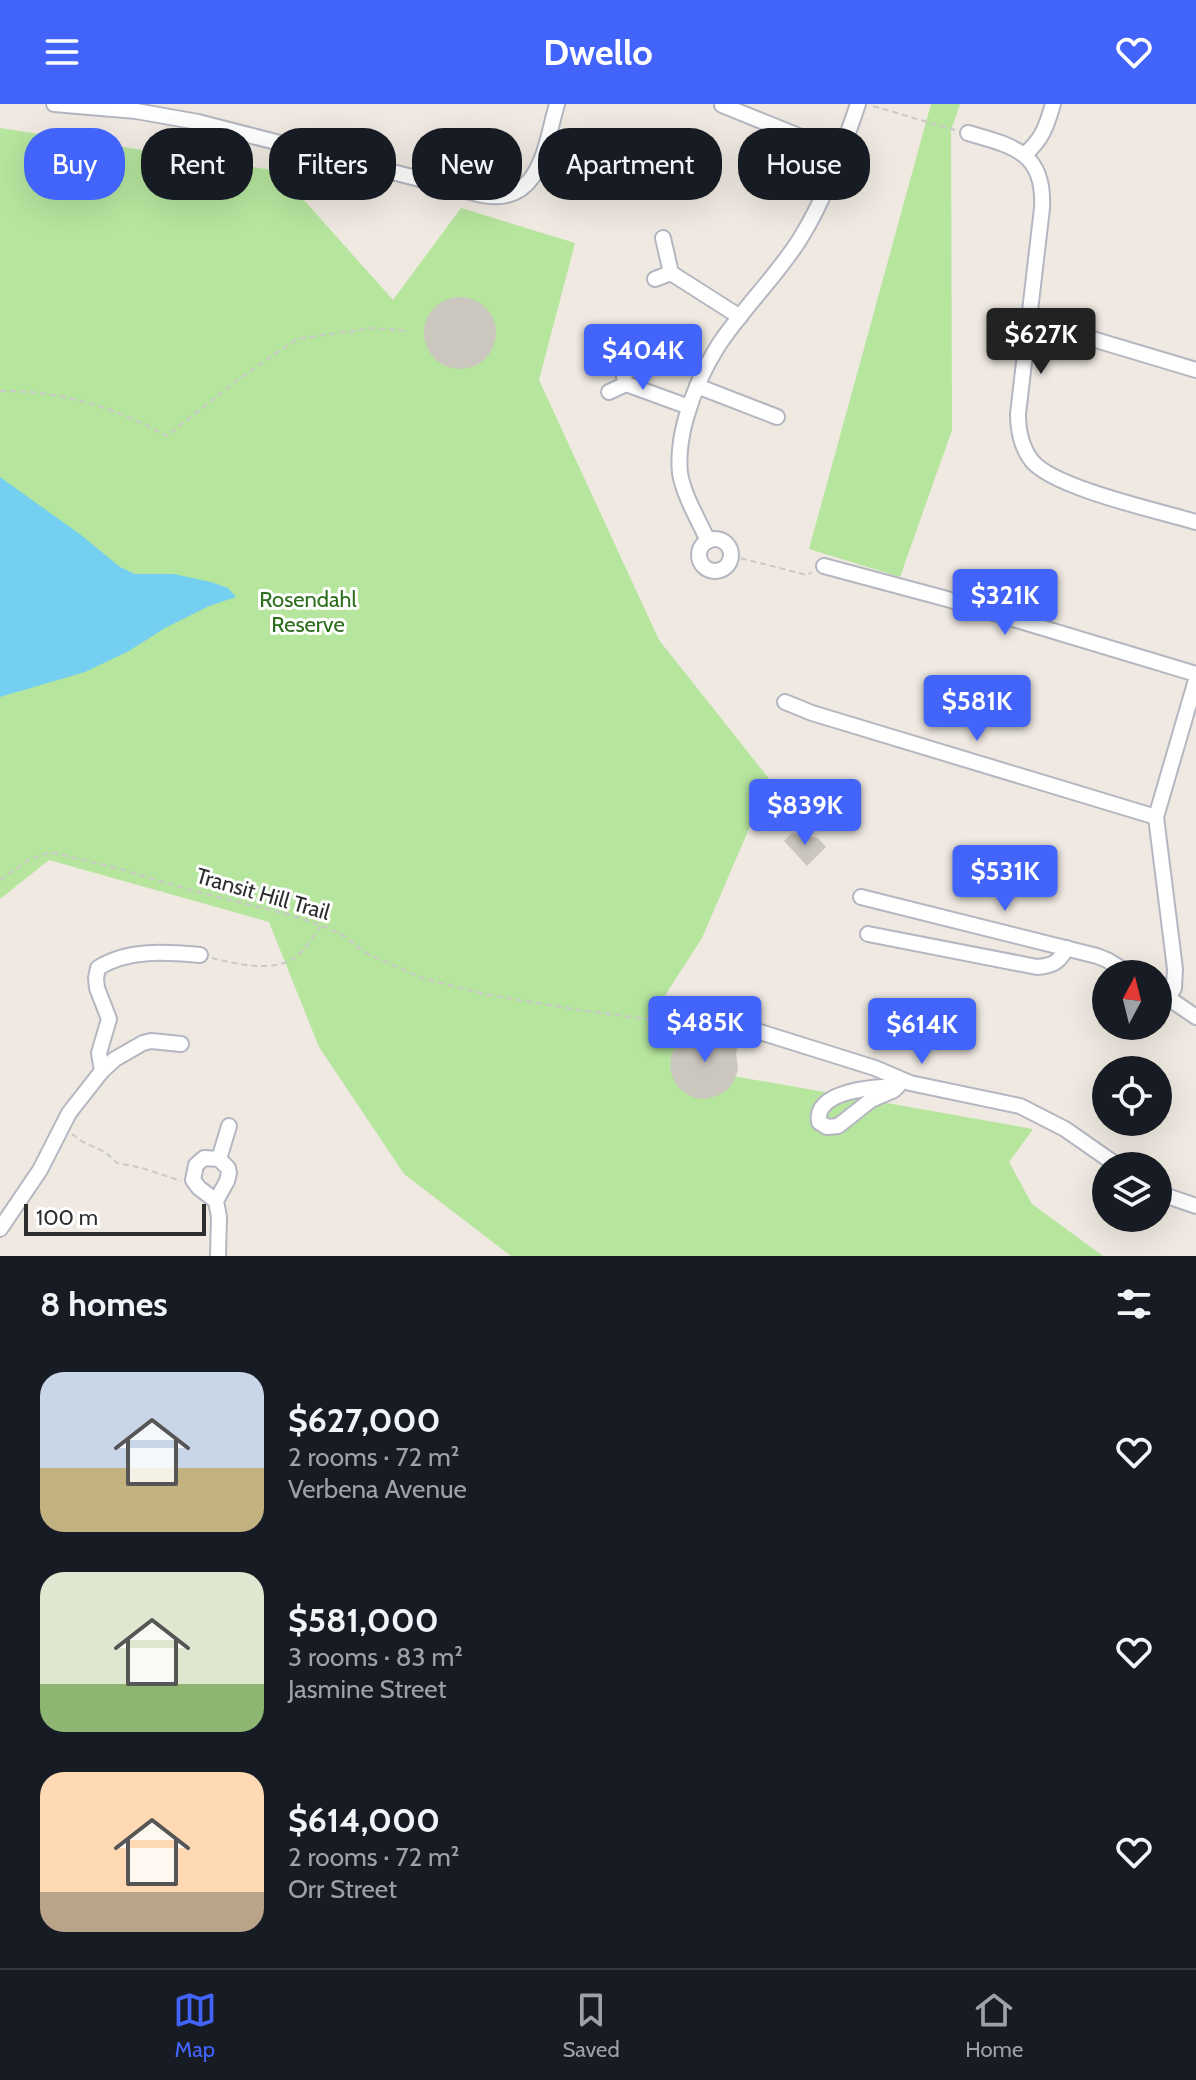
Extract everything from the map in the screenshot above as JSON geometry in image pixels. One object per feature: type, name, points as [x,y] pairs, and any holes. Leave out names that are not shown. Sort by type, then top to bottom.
[{"type":"street","points":[[54,104],[136,111],[198,122],[498,197],[521,190],[537,172],[557,104]]},
{"type":"street","points":[[850,128],[858,104]]},
{"type":"street","points":[[1025,154],[1042,136],[1053,104]]},
{"type":"street","points":[[722,105],[779,128]]},
{"type":"street","points":[[968,133],[1025,154],[1036,172],[1042,191],[1020,393],[1018,428],[1021,442],[1034,463],[1054,477],[1196,522]]},
{"type":"street","points":[[708,541],[681,474],[679,451],[689,407],[718,346],[779,270],[821,200]]},
{"type":"street","points":[[663,238],[671,273],[740,317]]},
{"type":"street","points":[[655,279],[671,273]]},
{"type":"street","points":[[1029,320],[1196,370]]},
{"type":"street","points":[[621,364],[626,384]]},
{"type":"street","points":[[609,392],[626,384],[689,407]]},
{"type":"street","points":[[697,386],[777,417]]},
{"type":"street","points":[[708,541],[722,541],[727,545],[731,558],[723,570],[708,571],[702,566],[699,552],[708,541]]},
{"type":"street","points":[[824,566],[947,599],[1196,674]]},
{"type":"street","points":[[1172,989],[1175,969],[1156,817],[1196,680]]},
{"type":"street","points":[[785,702],[812,713],[1156,817]]},
{"type":"street","points":[[861,897],[1107,960]]},
{"type":"street","points":[[868,934],[1037,967],[1055,964],[1067,948]]},
{"type":"street","points":[[102,1071],[99,1053],[109,1019],[97,988],[98,968],[139,953],[200,955]]},
{"type":"street","points":[[1172,1000],[1196,1017]]},
{"type":"street","points":[[705,1021],[747,1028],[875,1068],[900,1083]]},
{"type":"street","points":[[0,1229],[40,1170],[60,1129],[80,1098],[102,1071],[115,1059],[143,1043],[162,1041],[181,1044]]},
{"type":"street","points":[[900,1083],[894,1090],[871,1100],[838,1126],[827,1127],[819,1122],[821,1107],[837,1096],[900,1083],[910,1083],[1020,1106],[1065,1129],[1098,1152]]},
{"type":"street","points":[[219,1159],[229,1126]]},
{"type":"street","points":[[216,1201],[194,1181],[193,1170],[200,1161],[208,1158],[219,1159],[228,1168],[229,1176],[216,1201],[219,1217],[218,1256]]},
{"type":"street","points":[[1172,1198],[1196,1206]]},
{"type":"path","points":[[865,104],[968,133]]},
{"type":"path","points":[[0,391],[23,391],[86,401],[167,436],[236,381],[297,339],[373,328],[408,331]]},
{"type":"path","points":[[731,558],[807,575],[824,566]]},
{"type":"path","name":"Transit Hill Trail","points":[[0,880],[30,859],[50,852],[321,925],[339,933],[368,954],[408,973],[484,994],[662,1021],[705,1021]]},
{"type":"path","points":[[200,955],[233,963],[275,965],[297,956],[321,925]]},
{"type":"path","points":[[60,1129],[105,1152],[119,1164],[177,1180],[194,1181]]},
{"type":"green space","points":[[931,104],[960,104],[951,130],[952,430],[900,577],[809,549]]},
{"type":"green space","name":"Rosendahl Reserve","points":[[0,128],[24,132],[24,200],[125,200],[125,147],[141,150],[141,200],[253,200],[253,167],[269,170],[269,200],[304,200],[393,300],[461,208],[575,243],[539,380],[659,640],[770,780],[702,938],[664,997],[694,1069],[1033,1129],[1009,1162],[1032,1204],[1103,1256],[511,1256],[404,1174],[319,1047],[269,922],[49,860],[0,899]]},
{"type":"water","points":[[0,477],[120,567],[135,574],[174,574],[211,582],[228,588],[236,597],[209,606],[85,672],[0,697]]},
{"type":"building","points":[[460,297],[480,303],[490,313],[496,333],[490,353],[480,363],[460,369],[440,363],[430,353],[424,333],[430,313],[440,303]]},
{"type":"building","points":[[792,833],[818,838],[826,847],[807,866],[784,841]]},
{"type":"building","points":[[703,1031],[715,1032],[729,1040],[731,1034],[740,1037],[736,1053],[738,1070],[734,1081],[727,1090],[705,1099],[695,1098],[677,1086],[670,1066],[671,1055],[683,1037]]}]
